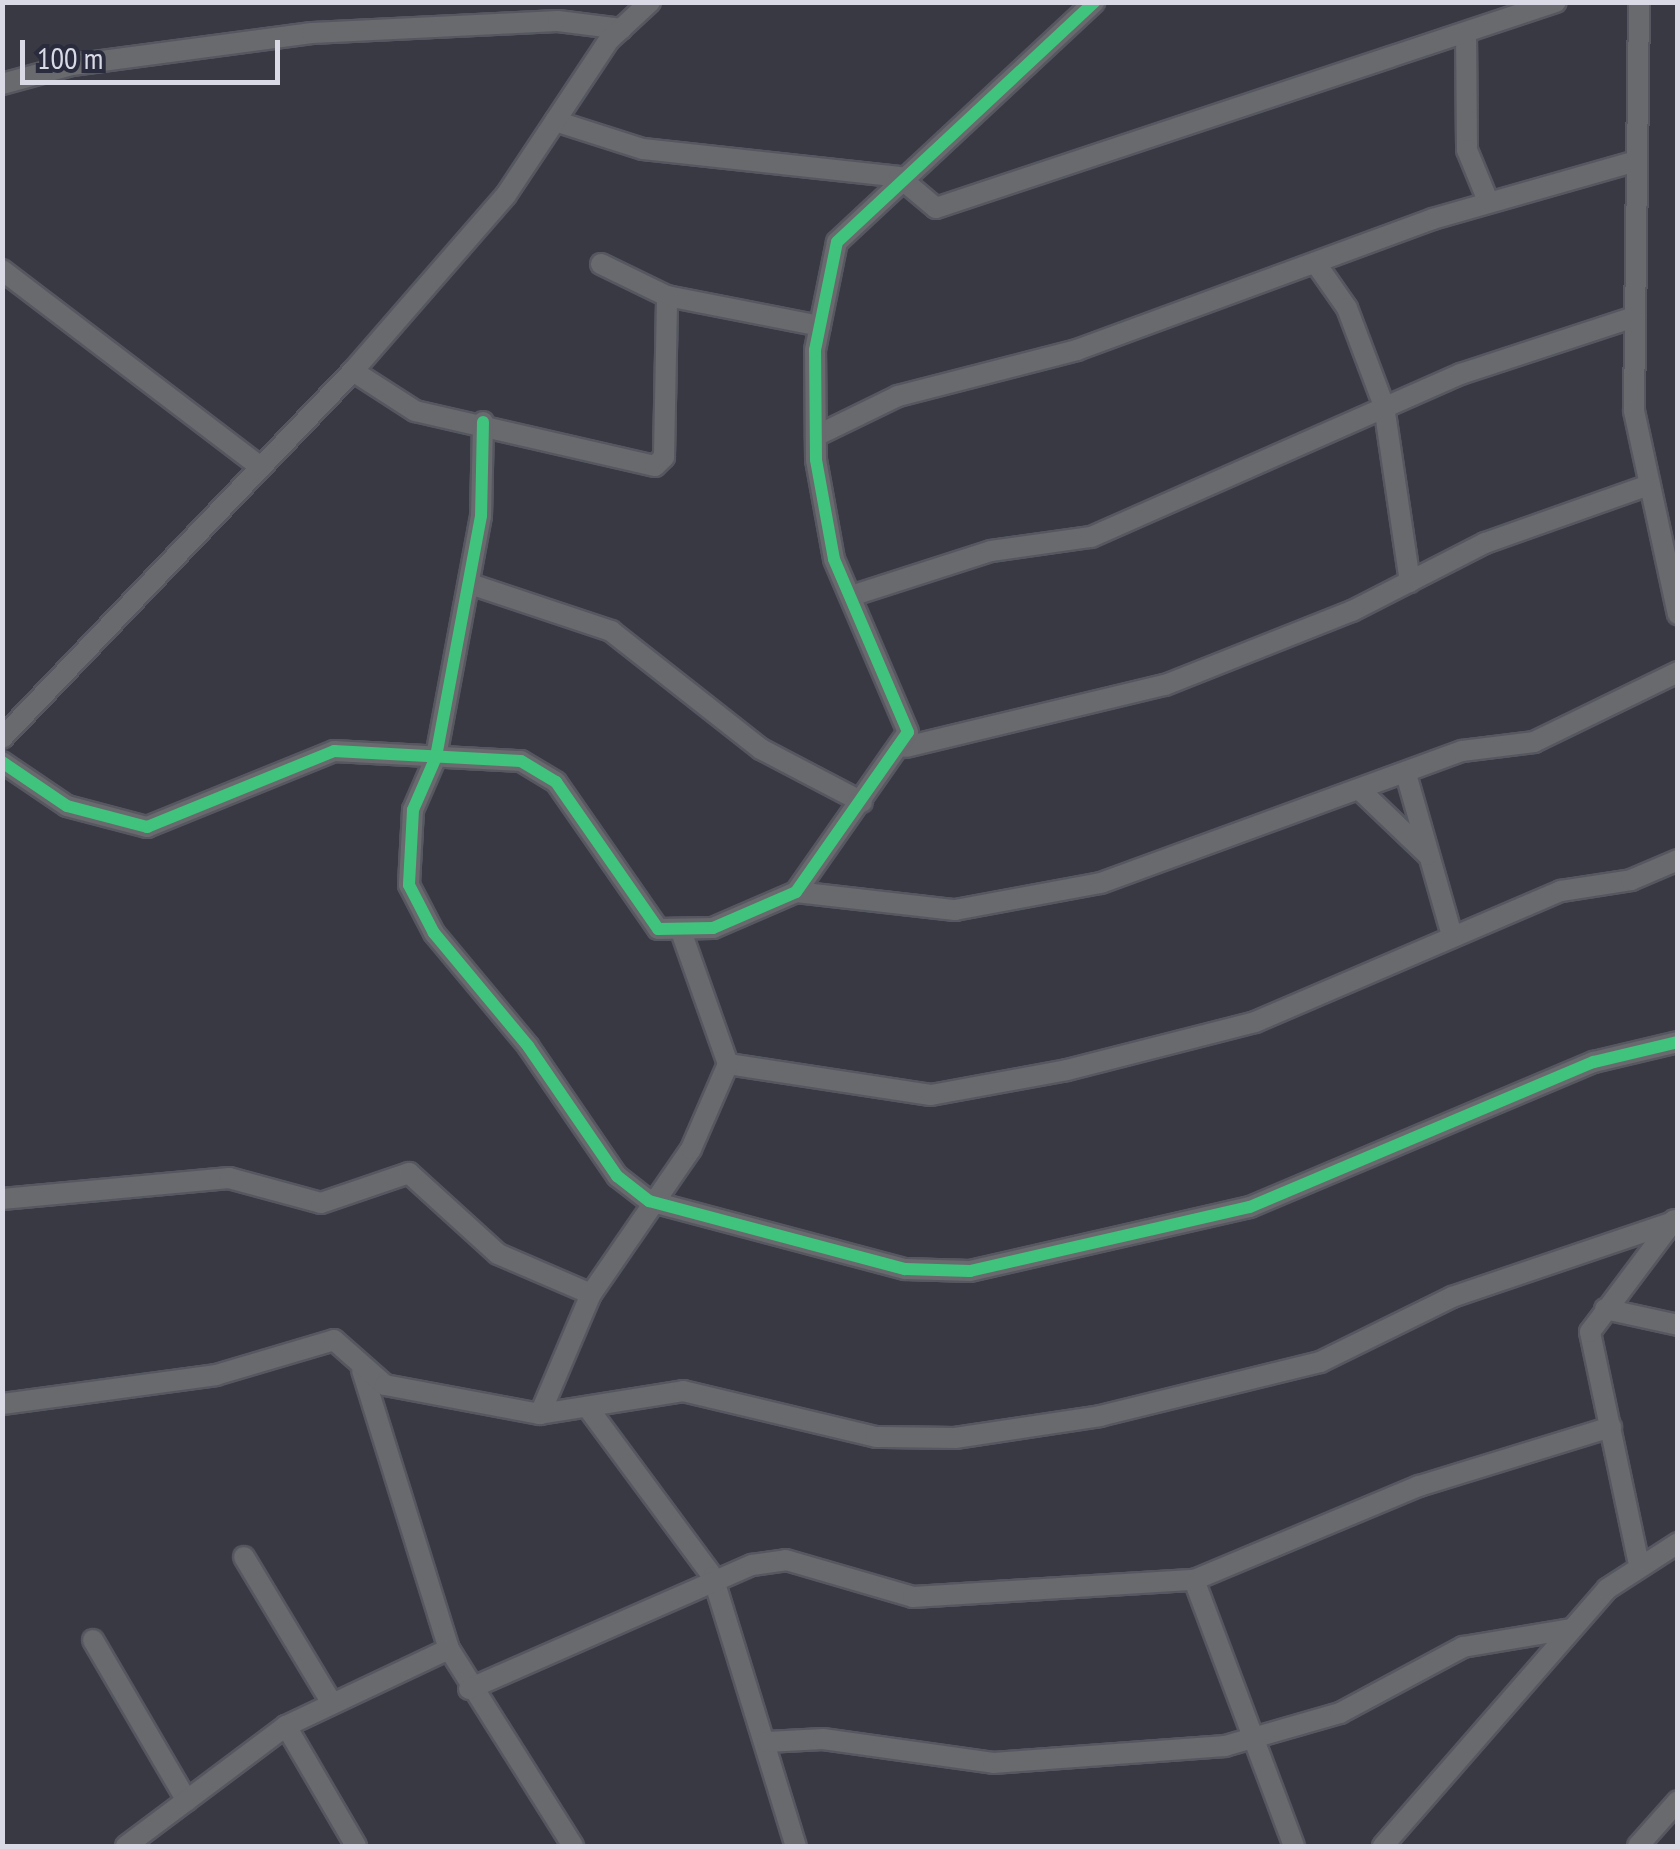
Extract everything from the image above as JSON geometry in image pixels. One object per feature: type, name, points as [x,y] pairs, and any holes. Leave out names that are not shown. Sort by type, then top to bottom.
[{"type":"street","points":[[2,738],[258,465],[354,372],[506,195],[621,29],[650,2]]},
{"type":"street","points":[[906,747],[899,700],[834,559],[816,436],[820,326],[837,242],[899,178],[1094,2]]},
{"type":"street","points":[[555,121],[643,149],[899,178],[936,208],[972,200],[1556,2]]},
{"type":"street","points":[[1639,2],[1634,411],[1646,486],[1678,614]]},
{"type":"street","points":[[2,84],[72,66],[312,33],[558,21],[621,29]]},
{"type":"street","points":[[1466,33],[1467,150],[1488,201]]},
{"type":"street","points":[[816,436],[898,396],[1078,350],[1319,268],[1488,201],[1636,162]]},
{"type":"street","points":[[601,264],[667,296],[820,326]]},
{"type":"street","points":[[1319,268],[1360,335],[1384,406],[1410,582]]},
{"type":"street","points":[[2,270],[258,465]]},
{"type":"street","points":[[354,372],[415,412],[483,422],[655,466],[664,457],[667,296]]},
{"type":"street","points":[[851,596],[992,551],[1091,538],[1384,406],[1634,317]]},
{"type":"street","points":[[483,422],[470,584],[436,756],[413,810],[410,885],[434,933],[617,1176],[649,1201],[905,1269],[970,1271],[1250,1207],[1594,1062],[1678,1042]]},
{"type":"street","points":[[796,892],[906,747],[1164,685],[1410,582],[1485,543],[1646,486]]},
{"type":"street","points":[[470,584],[611,631],[761,749],[862,802]]},
{"type":"street","points":[[2,762],[67,806],[148,826],[334,751],[486,756],[542,771],[658,929],[682,934],[796,892],[955,910],[1017,900],[1220,847],[1462,751],[1534,742],[1678,672]]},
{"type":"street","points":[[1406,774],[1452,936]]},
{"type":"street","points":[[1360,790],[1428,855]]},
{"type":"street","points":[[728,1064],[895,1092],[974,1089],[1204,1039],[1561,891],[1631,880],[1678,860]]},
{"type":"street","points":[[540,1414],[590,1294],[649,1201],[691,1149],[728,1064],[682,934]]},
{"type":"street","points":[[2,1200],[229,1178],[321,1203],[409,1172],[498,1254],[590,1294]]},
{"type":"street","points":[[1638,1560],[1589,1349],[1605,1310],[1675,1218]]},
{"type":"street","points":[[2,1404],[216,1375],[334,1340],[361,1368],[385,1384],[540,1414],[591,1412],[684,1392],[904,1440],[1100,1416],[1320,1362],[1452,1298],[1675,1218]]},
{"type":"street","points":[[1605,1310],[1678,1325]]},
{"type":"street","points":[[361,1368],[449,1649],[469,1689],[573,1846]]},
{"type":"street","points":[[591,1412],[713,1578],[767,1742],[796,1846]]},
{"type":"street","points":[[469,1689],[713,1578],[786,1560],[931,1597],[1194,1580],[1419,1486],[1610,1427]]},
{"type":"street","points":[[1383,1846],[1570,1629],[1638,1560],[1678,1543]]},
{"type":"street","points":[[244,1557],[330,1700]]},
{"type":"street","points":[[1194,1580],[1258,1738],[1294,1846]]},
{"type":"street","points":[[767,1742],[824,1739],[993,1763],[1258,1738],[1340,1713],[1463,1647],[1570,1629]]},
{"type":"street","points":[[93,1640],[187,1801]]},
{"type":"street","points":[[139,1843],[286,1726],[330,1700],[449,1649]]},
{"type":"street","points":[[286,1726],[356,1846]]},
{"type":"street","points":[[1638,1846],[1678,1802]]},
{"type":"cycle path","points":[[2,762],[67,806],[147,827],[334,751],[521,761],[556,782],[658,929],[713,928],[796,892],[908,732],[834,559],[816,460],[815,350],[837,242],[1094,2]]},
{"type":"cycle path","points":[[483,422],[481,516],[436,757],[413,810],[409,885],[434,933],[528,1046],[617,1176],[649,1201],[905,1269],[970,1271],[1250,1207],[1594,1062],[1678,1042]]}]
